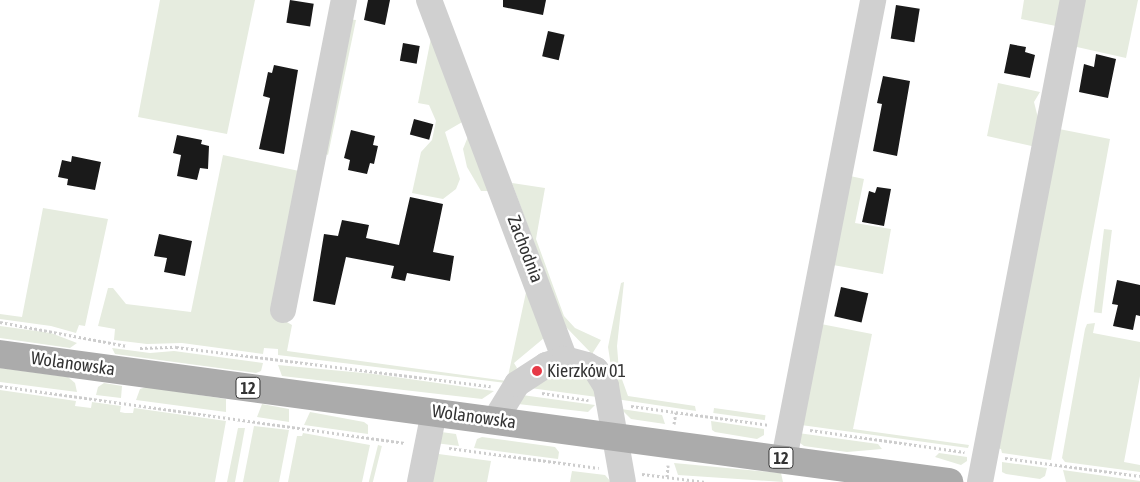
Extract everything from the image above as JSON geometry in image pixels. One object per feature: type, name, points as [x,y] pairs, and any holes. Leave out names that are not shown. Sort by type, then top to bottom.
[{"type":"main road","name":"Wolanowska","points":[[0,354],[949,482]]},
{"type":"street","points":[[283,310],[344,0]]},
{"type":"street","name":"Zachodnia","points":[[429,0],[565,359]]},
{"type":"street","points":[[784,459],[873,0]]},
{"type":"street","points":[[980,482],[1073,0]]},
{"type":"street","points":[[495,420],[513,389],[546,365],[565,359],[580,361],[596,370],[606,386],[613,436],[622,476]]},
{"type":"street","points":[[420,482],[434,412]]},
{"type":"path","points":[[0,322],[142,348],[176,347],[513,389],[1140,476]]},
{"type":"path","points":[[0,386],[427,446],[622,476],[706,482]]},
{"type":"shaded area","points":[[160,0],[255,0],[227,134],[138,117]]},
{"type":"shaded area","points":[[1024,0],[1066,0],[1061,27],[1021,19]]},
{"type":"shaded area","points":[[1077,0],[1138,0],[1126,58],[1068,45]]},
{"type":"shaded area","points":[[346,19],[356,20],[328,155],[324,153]]},
{"type":"shaded area","points":[[431,38],[464,121],[445,132],[460,179],[456,189],[443,199],[412,193],[421,152],[432,140],[436,121],[429,105],[418,103]]},
{"type":"shaded area","points":[[998,83],[1040,92],[1034,102],[1040,126],[1036,147],[987,136]]},
{"type":"shaded area","points":[[1059,129],[1110,139],[1051,460],[1002,453],[1001,449],[991,447]]},
{"type":"shaded area","points":[[469,134],[491,191],[481,191],[467,167],[463,149]]},
{"type":"shaded area","points":[[223,155],[304,172],[280,318],[292,325],[287,351],[507,381],[528,283],[544,338],[514,363],[517,368],[506,383],[278,355],[278,349],[264,348],[263,354],[182,343],[147,344],[114,340],[115,329],[98,326],[108,288],[113,288],[126,304],[191,312]]},
{"type":"shaded area","points":[[850,176],[864,179],[855,223],[891,229],[883,274],[833,265]]},
{"type":"shaded area","points":[[512,183],[545,188],[536,239],[564,316],[575,328],[601,340],[592,354],[565,326]]},
{"type":"shaded area","points":[[43,208],[108,219],[85,326],[79,325],[76,333],[51,326],[0,319],[0,314],[22,317]]},
{"type":"shaded area","points":[[1104,229],[1112,230],[1102,313],[1094,312]]},
{"type":"shaded area","points":[[624,282],[617,346],[619,371],[628,396],[695,406],[696,411],[616,399],[608,347],[621,283]]},
{"type":"shaded area","points":[[1095,323],[1093,333],[1140,342],[1140,376],[1124,462],[1140,465],[1140,472],[1065,462],[1062,458],[1085,329],[1087,324]]},
{"type":"shaded area","points":[[821,324],[872,334],[853,429],[969,445],[968,448],[801,425]]},
{"type":"shaded area","points":[[0,326],[51,333],[77,343],[70,348],[0,338]]},
{"type":"shaded area","points":[[112,348],[150,353],[174,351],[263,363],[261,371],[256,373],[115,354]]},
{"type":"shaded area","points":[[278,365],[374,374],[494,391],[482,399],[282,376]]},
{"type":"shaded area","points":[[0,368],[68,377],[75,383],[77,392],[0,382]]},
{"type":"shaded area","points":[[567,370],[588,377],[597,397],[530,388]]},
{"type":"shaded area","points":[[104,383],[122,386],[121,398],[96,395],[98,387]]},
{"type":"shaded area","points":[[146,387],[226,399],[226,412],[136,400],[140,389]]},
{"type":"shaded area","points":[[0,390],[76,401],[75,406],[91,408],[92,402],[121,406],[120,412],[125,413],[133,413],[134,408],[226,421],[215,482],[0,482]]},
{"type":"shaded area","points":[[522,395],[595,405],[588,412],[518,404]]},
{"type":"shaded area","points":[[262,404],[289,409],[289,422],[257,417]]},
{"type":"shaded area","points":[[714,408],[765,415],[765,420],[713,413]]},
{"type":"shaded area","points":[[621,409],[662,415],[665,424],[631,419]]},
{"type":"shaded area","points":[[310,412],[364,422],[368,425],[368,434],[304,425]]},
{"type":"shaded area","points":[[711,421],[764,429],[764,435],[757,439],[715,432],[712,430]]},
{"type":"shaded area","points":[[254,426],[289,430],[279,482],[243,482]]},
{"type":"shaded area","points":[[238,428],[245,428],[235,482],[227,482]]},
{"type":"shaded area","points":[[441,432],[456,434],[459,446],[435,443]]},
{"type":"shaded area","points":[[303,433],[370,445],[362,482],[288,482],[297,436],[302,436]]},
{"type":"shaded area","points":[[798,433],[878,444],[882,449],[847,452],[804,446],[800,443]]},
{"type":"shaded area","points":[[482,437],[555,447],[559,452],[558,459],[474,448],[477,439]]},
{"type":"shaded area","points":[[378,445],[382,446],[373,482],[369,482]]},
{"type":"shaded area","points":[[431,453],[491,461],[487,482],[425,482]]},
{"type":"shaded area","points":[[939,453],[967,457],[967,461],[961,465],[935,457]]},
{"type":"shaded area","points":[[1002,462],[1047,468],[1045,476],[1040,479],[1006,474],[1002,472]]},
{"type":"shaded area","points":[[674,463],[781,473],[783,482],[678,475]]},
{"type":"shaded area","points":[[1063,470],[1140,481],[1140,482],[1066,482]]},
{"type":"shaded area","points":[[572,471],[605,475],[611,482],[570,482]]},
{"type":"building","points":[[290,0],[314,4],[310,26],[286,23]]},
{"type":"building","points":[[368,0],[390,0],[385,25],[364,20]]},
{"type":"building","points":[[503,0],[546,0],[543,15],[503,7]]},
{"type":"building","points":[[896,5],[920,9],[914,42],[891,39]]},
{"type":"building","points":[[548,31],[565,35],[559,60],[542,56]]},
{"type":"building","points":[[403,43],[420,46],[417,64],[400,61]]},
{"type":"building","points":[[1010,44],[1026,47],[1025,52],[1035,55],[1030,78],[1004,73]]},
{"type":"building","points":[[1096,54],[1116,59],[1108,98],[1079,92],[1084,64],[1094,67]]},
{"type":"building","points":[[274,65],[298,70],[284,154],[259,149],[270,98],[263,96],[268,72],[272,73]]},
{"type":"building","points":[[883,76],[910,81],[897,156],[873,151],[882,104],[877,103]]},
{"type":"building","points":[[414,119],[433,124],[429,140],[410,134]]},
{"type":"building","points":[[351,130],[375,136],[373,145],[378,146],[374,164],[370,163],[367,174],[348,170],[350,160],[344,158]]},
{"type":"building","points":[[177,135],[202,140],[201,144],[209,146],[208,169],[200,168],[197,180],[177,176],[181,155],[173,153]]},
{"type":"building","points":[[72,156],[101,162],[95,190],[67,185],[68,179],[58,177],[62,160],[71,162]]},
{"type":"building","points":[[877,187],[891,189],[884,226],[862,222],[869,191],[875,193]]},
{"type":"building","points":[[410,197],[443,204],[433,252],[454,256],[450,281],[407,273],[405,281],[391,278],[394,266],[346,257],[335,305],[313,301],[324,234],[338,236],[342,220],[369,225],[366,238],[399,245]]},
{"type":"building","points":[[159,234],[192,241],[185,276],[164,272],[167,258],[154,256]]},
{"type":"building","points":[[1117,280],[1140,285],[1140,316],[1136,315],[1133,330],[1113,326],[1118,305],[1112,304]]},
{"type":"building","points":[[841,287],[868,293],[862,323],[834,316]]},
{"type":"place","name":"Kierzków 01","points":[[537,371]]}]
